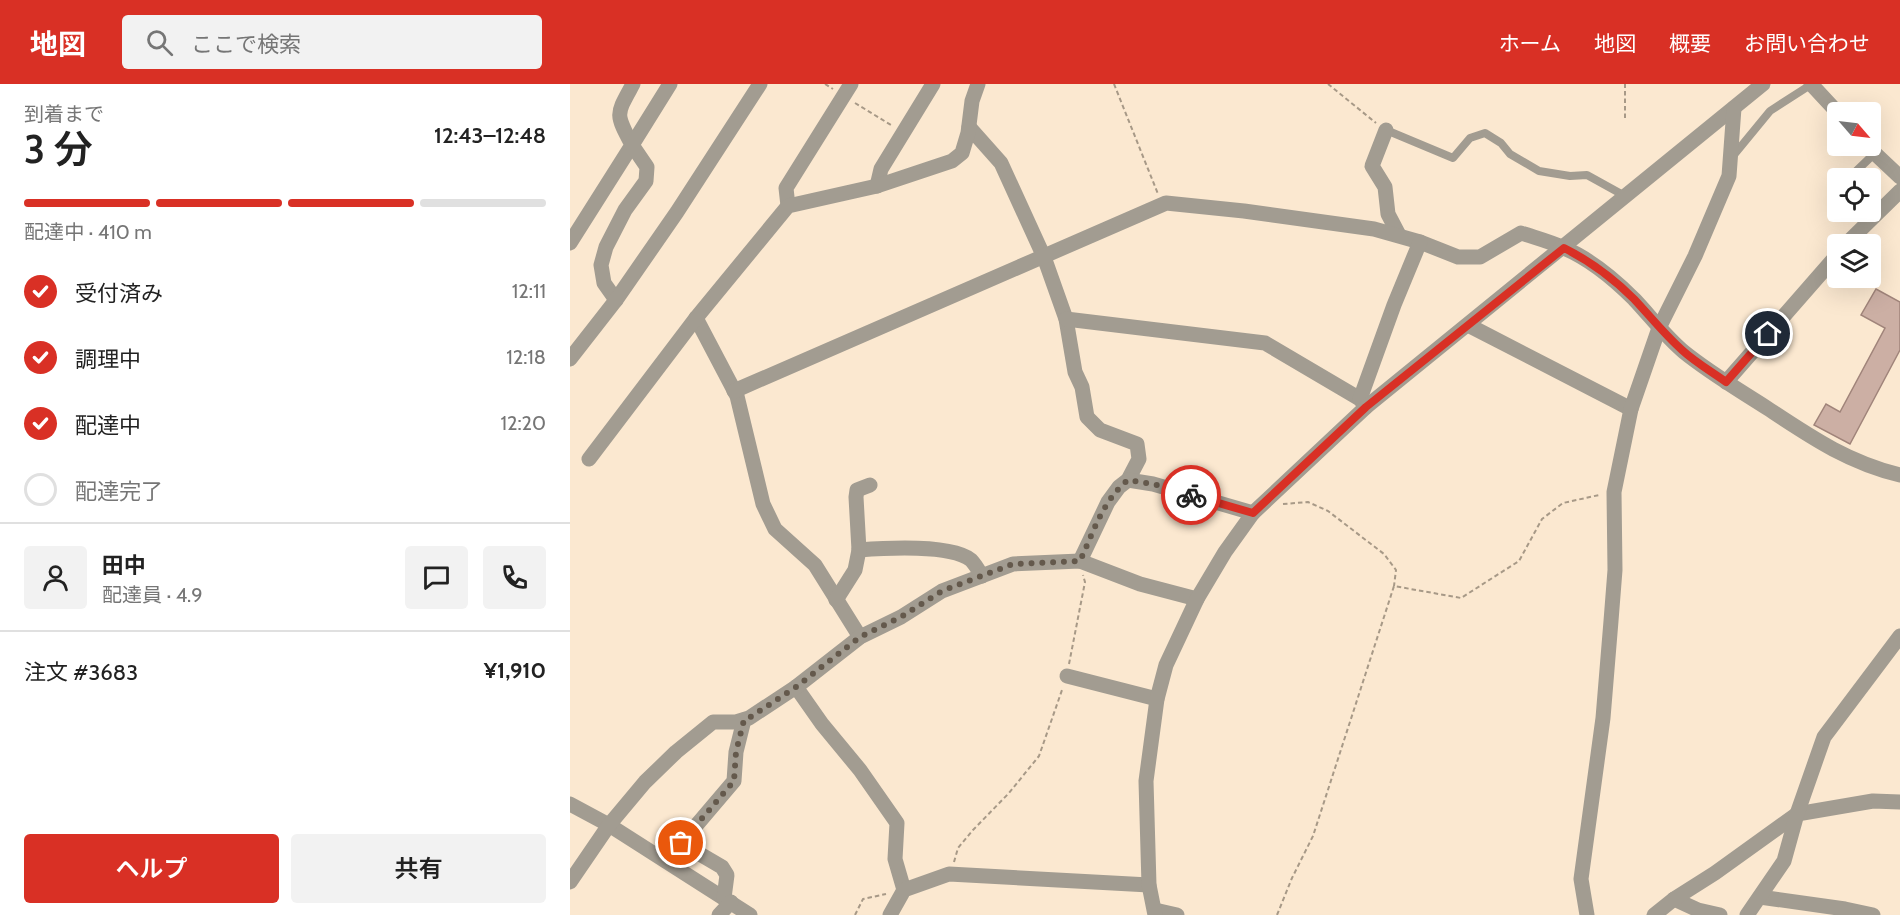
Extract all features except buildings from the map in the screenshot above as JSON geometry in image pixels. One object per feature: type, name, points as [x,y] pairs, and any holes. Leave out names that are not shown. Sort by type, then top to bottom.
[{"type":"street","points":[[616,300],[604,283],[600,265],[606,247],[626,210],[646,181],[647,167],[619,121],[620,107],[633,84]]},
{"type":"street","points":[[570,243],[670,84]]},
{"type":"street","points":[[570,359],[616,300],[678,212],[760,84]]},
{"type":"street","points":[[878,186],[881,169],[933,84]]},
{"type":"street","points":[[589,459],[696,318],[788,206],[878,186],[952,161],[962,153],[969,127],[972,101],[978,84]]},
{"type":"street","points":[[1178,915],[1155,913],[1149,885],[1146,781],[1157,699],[1166,665],[1197,599],[1225,552],[1258,509],[1363,403],[1468,325],[1764,84]]},
{"type":"street","points":[[1812,84],[1828,102]]},
{"type":"street","points":[[788,206],[786,188],[847,90]]},
{"type":"street","points":[[1587,915],[1581,879],[1603,718],[1615,570],[1614,492],[1631,409],[1659,328],[1695,256],[1729,176],[1734,108]]},
{"type":"street","points":[[969,127],[1001,163],[1044,256],[1065,319],[1075,372],[1082,387],[1087,417],[1100,430],[1137,444],[1139,459],[1128,480],[1119,487],[1108,502],[1080,561]]},
{"type":"street","points":[[1386,130],[1372,166],[1385,187],[1388,214],[1399,236]]},
{"type":"street","points":[[1878,156],[1900,177]]},
{"type":"street","points":[[1856,234],[1900,191]]},
{"type":"street","points":[[734,391],[1166,203],[1374,229],[1420,242],[1458,257],[1480,257],[1521,233],[1564,248],[1601,270],[1633,299],[1683,351],[1726,382],[1835,451],[1854,461],[1900,475]]},
{"type":"street","points":[[1363,403],[1394,305],[1420,242]]},
{"type":"street","points":[[1726,382],[1827,267]]},
{"type":"street","points":[[696,318],[734,391],[763,504],[775,529],[815,565],[860,637]]},
{"type":"street","points":[[1065,319],[1265,343],[1363,403]]},
{"type":"street","points":[[1468,325],[1631,409]]},
{"type":"street","points":[[1128,480],[1258,509]]},
{"type":"street","points":[[836,600],[855,570],[859,550],[857,490],[870,485]]},
{"type":"street","points":[[859,550],[899,548],[959,554],[971,561],[982,576]]},
{"type":"street","points":[[570,882],[609,825],[645,782],[676,752],[713,722],[749,718],[796,687],[860,637],[901,617],[942,591],[1013,564],[1080,561],[1140,584],[1197,599]]},
{"type":"street","points":[[1747,915],[1784,861],[1797,814],[1824,737],[1900,636]]},
{"type":"street","points":[[1067,676],[1157,699]]},
{"type":"street","points":[[796,687],[822,724],[860,770],[897,823],[895,859],[904,890]]},
{"type":"street","points":[[666,861],[734,781],[736,752],[744,720]]},
{"type":"street","points":[[1654,915],[1797,814],[1873,801],[1900,802]]},
{"type":"street","points":[[570,804],[609,825],[750,915]]},
{"type":"street","points":[[681,843],[722,867],[727,875],[727,900],[719,915]]},
{"type":"street","points":[[890,915],[904,890],[949,874],[1149,885]]},
{"type":"street","points":[[1760,897],[1873,915]]},
{"type":"street","points":[[1674,899],[1698,910],[1720,915]]},
{"type":"lane","points":[[1730,159],[1770,111],[1812,84]]},
{"type":"lane","points":[[1386,130],[1453,158],[1470,138],[1485,133],[1500,142],[1510,154],[1539,171],[1570,176],[1587,175],[1626,197]]},
{"type":"lane","points":[[1857,168],[1866,156]]},
{"type":"path","points":[[1114,84],[1162,205]]},
{"type":"path","points":[[1328,84],[1386,130]]},
{"type":"path","points":[[1625,84],[1625,118]]},
{"type":"path","points":[[847,90],[903,132]]},
{"type":"path","points":[[1394,585],[1461,598],[1520,561],[1542,519],[1563,503],[1614,492]]},
{"type":"path","points":[[1258,509],[1308,502],[1328,511],[1384,554],[1396,570],[1394,585],[1313,836],[1277,915]]},
{"type":"path","points":[[949,874],[958,849],[1039,756],[1067,676],[1085,582],[1080,561]]},
{"type":"path","points":[[855,915],[863,899],[904,890]]},
{"type":"way so far","points":[[681,843],[734,781],[736,752],[744,720],[796,687],[860,637],[901,617],[942,591],[1013,564],[1080,561],[1108,502],[1119,487],[1128,480],[1153,484],[1191,495]]},
{"type":"route","points":[[1191,495],[1253,513],[1366,407],[1564,248],[1601,270],[1633,299],[1683,351],[1726,382],[1768,334]]}]
